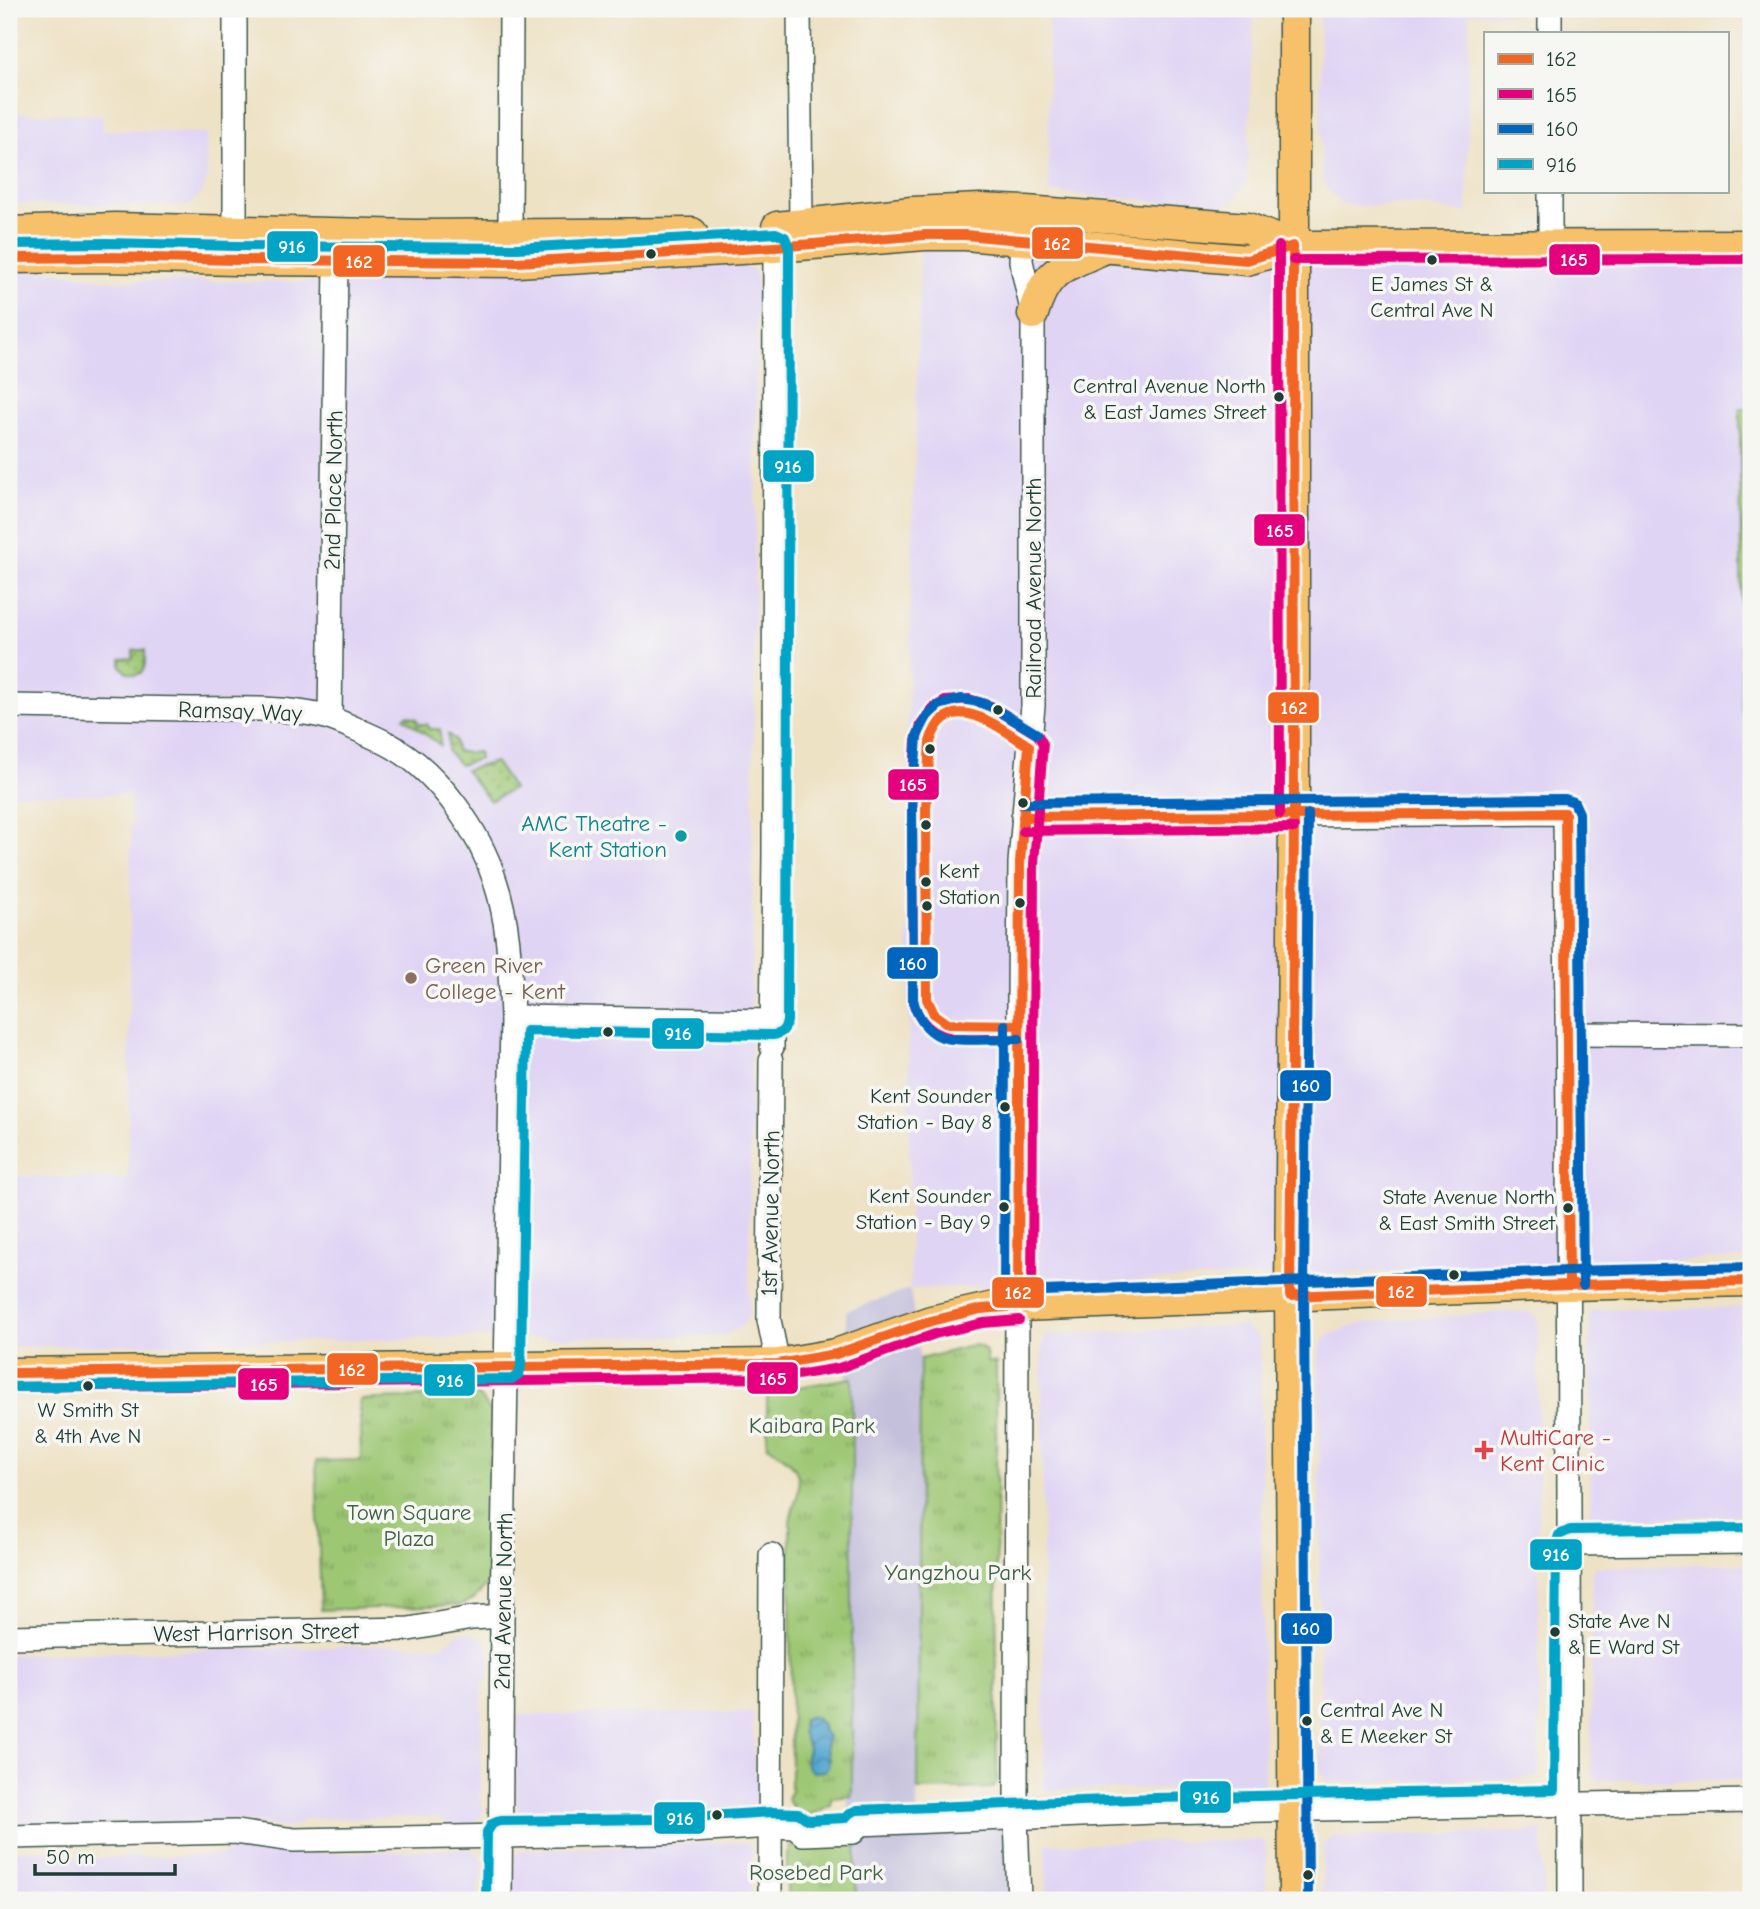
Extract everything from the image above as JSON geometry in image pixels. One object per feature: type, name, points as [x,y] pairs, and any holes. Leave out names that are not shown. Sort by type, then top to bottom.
[{"type":"main road","points":[[1294,9],[1294,814],[1290,1296],[1294,1900]]},
{"type":"main road","points":[[9,232],[115,228],[450,235],[708,233],[912,212],[980,209],[1248,228],[1293,246]]},
{"type":"main road","points":[[336,261],[348,248],[429,247],[450,235]]},
{"type":"main road","points":[[9,258],[517,262],[925,235],[965,235],[1247,260],[1293,246],[1751,245]]},
{"type":"main road","points":[[1033,314],[1039,294],[1057,271],[1073,261],[1106,248]]},
{"type":"main road","points":[[9,1373],[778,1364],[836,1354],[931,1321],[994,1307],[1569,1285],[1751,1281]]},
{"type":"street","points":[[235,9],[235,231]]},
{"type":"street","points":[[510,235],[511,9]]},
{"type":"street","points":[[799,9],[801,225]]},
{"type":"street","points":[[1550,9],[1550,32]]},
{"type":"street","points":[[1550,192],[1550,246]]},
{"type":"street","name":"Railroad Avenue North","points":[[1019,1900],[1016,1818],[1020,887],[1033,705],[1033,314],[1021,261],[1022,241]]},
{"type":"street","name":"1st Avenue North","points":[[775,247],[773,1021],[769,1320],[778,1364]]},
{"type":"street","name":"2nd Place North","points":[[330,718],[336,261]]},
{"type":"street","name":"Ramsay Way","points":[[9,706],[279,709],[330,718],[372,736],[404,755],[441,788],[461,813],[476,835],[496,882],[510,962],[512,1017],[507,1366]]},
{"type":"street","points":[[1023,817],[1565,813],[1570,1900]]},
{"type":"street","points":[[512,1017],[773,1021]]},
{"type":"street","points":[[1568,1034],[1751,1035]]},
{"type":"street","name":"2nd Avenue North","points":[[500,1900],[507,1366]]},
{"type":"street","points":[[1570,1544],[1751,1542]]},
{"type":"street","points":[[770,1900],[771,1555]]},
{"type":"street","name":"West Harrison Street","points":[[9,1637],[409,1629],[472,1618],[502,1616]]},
{"type":"street","points":[[9,1837],[235,1832],[294,1840],[662,1833],[772,1826],[795,1826],[803,1834],[853,1832],[863,1825],[1155,1812],[1751,1801]]},
{"type":"shaded area","points":[[1048,9],[1254,9],[1247,181],[1235,199],[1218,207],[1049,192]]},
{"type":"shaded area","points":[[1319,9],[1524,9],[1524,13],[1469,13],[1467,213],[1414,205],[1352,206],[1341,203],[1328,190],[1322,178]]},
{"type":"shaded area","points":[[9,113],[103,115],[103,130],[206,133],[207,179],[201,194],[189,206],[19,204],[9,200]]},
{"type":"shaded area","points":[[921,229],[1293,246],[1751,245],[1751,1258],[910,1289],[907,746]]},
{"type":"shaded area","points":[[739,260],[754,270],[757,281],[749,1315],[741,1327],[723,1336],[452,1338],[9,1347],[9,1176],[128,1179],[131,795],[9,794],[9,276],[23,270],[41,269],[112,281],[362,282],[370,272]]},
{"type":"shaded area","points":[[910,1289],[920,1359],[917,1822],[1016,1818],[1019,1900],[848,1900],[846,1311]]},
{"type":"shaded area","points":[[1751,1307],[1751,1515],[1596,1519],[1591,1515],[1590,1314],[1593,1310]]},
{"type":"shaded area","points":[[1530,1312],[1538,1319],[1539,1778],[1326,1780],[1320,1766],[1319,1352],[1322,1341],[1344,1329],[1361,1324]]},
{"type":"shaded area","points":[[1244,1326],[1260,1340],[1264,1785],[1255,1789],[1047,1790],[1044,1788],[1042,1344],[1048,1335]]},
{"type":"shaded area","points":[[1751,1564],[1751,1780],[1597,1780],[1591,1774],[1592,1570],[1596,1567]]},
{"type":"shaded area","points":[[464,1632],[485,1641],[489,1651],[488,1675],[482,1687],[483,1810],[482,1815],[469,1827],[452,1827],[438,1817],[305,1819],[286,1828],[240,1821],[9,1827],[9,1655],[437,1646]]},
{"type":"shaded area","points":[[753,1712],[754,1772],[761,1797],[756,1807],[745,1817],[725,1819],[716,1811],[710,1810],[557,1812],[536,1822],[522,1817],[518,1810],[516,1715]]},
{"type":"shaded area","points":[[1542,1831],[1544,1900],[1322,1900],[1323,1848],[1330,1837]]},
{"type":"shaded area","points":[[1260,1840],[1266,1844],[1266,1900],[1047,1900],[1046,1844]]},
{"type":"shaded area","points":[[742,1842],[749,1844],[752,1852],[751,1900],[514,1900],[514,1857],[520,1850]]},
{"type":"shaded area","points":[[240,1845],[299,1854],[466,1849],[475,1851],[483,1862],[478,1900],[9,1900],[9,1850],[44,1850],[60,1859],[223,1855]]},
{"type":"green space","points":[[1740,408],[1751,408],[1751,711],[1742,711]]},
{"type":"green space","points":[[133,650],[145,650],[144,668],[136,674],[129,673],[121,666],[121,659],[133,658]]},
{"type":"green space","points":[[407,715],[416,718],[419,724],[427,724],[429,729],[440,729],[440,745],[404,718]]},
{"type":"green space","points":[[448,734],[455,740],[456,751],[478,752],[479,759],[460,765],[448,752]]},
{"type":"green space","points":[[495,762],[513,789],[490,801],[465,770]]},
{"type":"green space","name":"Yangzhou Park","points":[[974,1345],[985,1350],[987,1362],[996,1363],[997,1781],[993,1788],[918,1790],[920,1359]]},
{"type":"green space","name":"Kaibara Park","points":[[852,1378],[852,1796],[831,1798],[831,1805],[806,1815],[795,1809],[787,1798],[791,1791],[790,1522],[799,1482],[789,1461],[767,1446],[767,1392]]},
{"type":"green space","name":"Town Square Plaza","points":[[447,1389],[469,1391],[480,1397],[491,1416],[489,1582],[474,1599],[460,1605],[321,1610],[316,1461],[361,1460],[360,1400],[447,1396]]},
{"type":"green space","name":"Rosebed Park","points":[[856,1842],[856,1900],[787,1900],[787,1854],[790,1846],[795,1843]]},
{"type":"water","points":[[814,1717],[822,1725],[822,1730],[828,1737],[826,1747],[829,1761],[825,1771],[813,1772],[805,1762],[808,1748],[802,1731],[803,1720]]},
{"type":"transit line","name":"916","points":[[9,244],[517,248],[776,233],[785,237],[789,247],[787,1021],[784,1029],[773,1035],[526,1031],[521,1366],[519,1374],[512,1379],[9,1387]]},
{"type":"transit line","name":"162","points":[[9,258],[517,262],[925,235],[965,235],[1247,260],[1293,246],[1294,814],[1290,1296],[1751,1281]]},
{"type":"transit line","name":"165","points":[[1279,246],[1280,814]]},
{"type":"transit line","name":"165","points":[[1293,260],[1751,259]]},
{"type":"transit line","name":"160","points":[[1019,1039],[948,1039],[927,1027],[917,1011],[913,999],[912,809],[917,736],[927,716],[939,705],[961,699],[979,702],[1037,734]]},
{"type":"transit line","name":"165","points":[[1005,1039],[963,1039],[938,1034],[919,1017],[913,1002],[912,809],[916,741],[921,725],[933,708],[945,701],[969,699],[991,706],[1038,735],[1043,744],[1034,864],[1032,1306]]},
{"type":"transit line","name":"162","points":[[9,1373],[778,1364],[836,1354],[931,1321],[981,1309],[1018,1306],[1020,863],[1029,746],[989,721],[961,713],[948,716],[938,725],[930,742],[926,809],[927,999],[934,1014],[948,1024],[1019,1025]]},
{"type":"transit line","name":"160","points":[[1023,803],[1565,799],[1574,802],[1579,813],[1583,1285]]},
{"type":"transit line","name":"162","points":[[1023,817],[1565,813],[1569,1285]]},
{"type":"transit line","name":"160","points":[[1308,814],[1304,1296],[1308,1900]]},
{"type":"transit line","name":"165","points":[[1023,831],[1294,828]]},
{"type":"transit line","name":"160","points":[[1004,1306],[1005,1025]]},
{"type":"transit line","name":"160","points":[[1017,1292],[1568,1271],[1751,1267]]},
{"type":"transit line","name":"165","points":[[9,1387],[779,1378],[839,1368],[935,1334],[983,1323],[1019,1320]]},
{"type":"transit line","name":"916","points":[[486,1900],[487,1832],[492,1824],[499,1821],[660,1819],[773,1812],[798,1813],[808,1820],[845,1818],[857,1810],[1155,1798],[1554,1790],[1556,1544],[1559,1535],[1570,1530],[1751,1528]]},
{"type":"place","name":"E James St & Central Ave N","points":[[1432,260]]},
{"type":"place","name":"Central Avenue North & East James Street","points":[[1279,397]]},
{"type":"place","name":"AMC Theatre - Kent Station","points":[[681,836]]},
{"type":"place","name":"Kent Station","points":[[926,882]]},
{"type":"place","name":"Green River College - Kent","points":[[411,978]]},
{"type":"place","name":"Kent Sounder Station - Bay 8","points":[[1005,1107]]},
{"type":"place","name":"Kent Sounder Station - Bay 9","points":[[1004,1207]]},
{"type":"place","name":"State Avenue North & East Smith Street","points":[[1568,1208]]},
{"type":"place","name":"W Smith St & 4th Ave N","points":[[88,1386]]},
{"type":"place","name":"MultiCare - Kent Clinic","points":[[1484,1450]]},
{"type":"place","name":"State Ave N & E Ward St","points":[[1555,1632]]},
{"type":"place","name":"Central Ave N & E Meeker St","points":[[1307,1721]]}]
